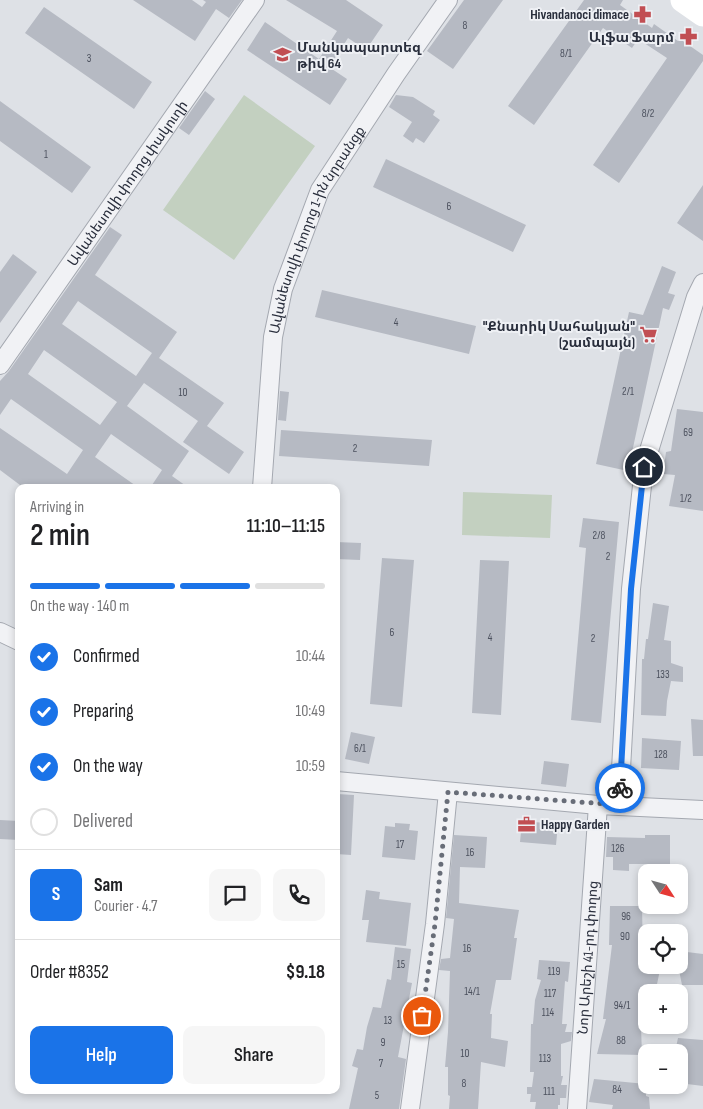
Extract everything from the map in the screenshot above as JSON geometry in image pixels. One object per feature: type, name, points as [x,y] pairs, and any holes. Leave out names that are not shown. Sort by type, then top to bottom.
[{"type":"street","name":"Ավանեսովի փողոց փակուղի","points":[[0,365],[255,0]]},
{"type":"street","name":"Ավանեսովի փողոց 1-ին նրբանցք","points":[[262,484],[273,337],[283,289],[320,190],[396,74],[448,0]]},
{"type":"street","points":[[683,0],[703,14]]},
{"type":"street","points":[[619,805],[631,589],[644,467],[696,297],[703,283]]},
{"type":"street","points":[[0,632],[15,639]]},
{"type":"street","points":[[340,781],[598,805],[703,810]]},
{"type":"street","points":[[410,1109],[435,924],[448,792]]},
{"type":"street","name":"Նոր Արեշի 41-րդ փողոց","points":[[577,1109],[598,805]]},
{"type":"green space","points":[[244,95],[315,146],[234,260],[163,210]]},
{"type":"green space","points":[[463,492],[552,495],[550,538],[462,535]]},
{"type":"building","points":[[133,0],[192,0],[202,7],[206,2],[203,0],[242,0],[229,18],[216,9],[195,41]]},
{"type":"building","name":"Մանկապարտեզ թիվ 64","points":[[286,0],[346,0],[383,25],[366,50],[348,38],[329,67],[347,79],[330,105],[247,50],[265,22],[319,59],[337,31]]},
{"type":"building","points":[[464,0],[503,0],[453,69],[427,51]]},
{"type":"building","points":[[584,0],[623,0],[620,5],[652,28],[654,24],[678,41],[680,39],[703,55],[703,61],[619,183],[593,165],[667,58],[638,39],[632,48],[603,28],[534,125],[508,106]]},
{"type":"building","points":[[44,7],[152,82],[134,109],[25,33]]},
{"type":"building","points":[[205,91],[215,99],[189,135],[179,128]]},
{"type":"building","points":[[396,95],[413,97],[435,111],[433,115],[440,120],[424,143],[416,138],[413,143],[403,136],[412,122],[389,107]]},
{"type":"building","points":[[0,101],[91,167],[72,193],[0,141]]},
{"type":"building","points":[[386,159],[526,225],[513,252],[373,187]]},
{"type":"building","points":[[703,185],[703,241],[677,223]]},
{"type":"building","points":[[110,227],[122,235],[95,275],[177,332],[159,358],[224,403],[207,426],[244,452],[229,474],[183,442],[198,421],[144,383],[127,406],[189,451],[172,476],[183,484],[153,484],[162,470],[111,434],[95,457],[133,484],[19,484],[0,470],[0,428],[67,474],[83,450],[11,399],[0,415],[0,381],[9,371]],"holes":[[[78,301],[152,353],[136,376],[62,324]],[[44,350],[117,402],[100,425],[28,374]]]},
{"type":"building","points":[[13,254],[37,272],[0,323],[0,272]]},
{"type":"building","points":[[662,266],[676,272],[668,293],[675,295],[669,310],[663,308],[628,471],[596,464],[629,312],[643,315]]},
{"type":"building","points":[[322,290],[476,326],[469,354],[315,317]]},
{"type":"building","points":[[280,391],[289,392],[286,421],[278,420]]},
{"type":"building","points":[[677,409],[703,412],[703,511],[669,506],[675,475],[663,474],[666,452],[671,451]]},
{"type":"building","points":[[281,430],[432,440],[429,466],[279,456]]},
{"type":"building","points":[[583,518],[619,522],[601,723],[571,720],[586,548],[579,547]]},
{"type":"building","points":[[340,542],[361,543],[360,560],[340,559]]},
{"type":"building","points":[[382,558],[414,560],[402,707],[370,704]]},
{"type":"building","points":[[480,560],[509,561],[501,715],[472,713]]},
{"type":"building","points":[[653,603],[669,606],[664,640],[671,641],[671,663],[683,667],[683,682],[671,681],[666,716],[641,715],[642,659],[644,659],[646,639],[648,639]]},
{"type":"building","points":[[691,719],[703,720],[703,756],[693,756]]},
{"type":"building","points":[[351,732],[375,737],[369,764],[345,759]]},
{"type":"building","points":[[642,738],[681,741],[679,770],[641,768]]},
{"type":"building","points":[[544,761],[569,764],[566,787],[541,784]]},
{"type":"building","points":[[340,794],[354,795],[351,855],[340,854]]},
{"type":"building","points":[[0,820],[15,821],[15,840],[0,839]]},
{"type":"building","points":[[522,821],[558,824],[556,845],[520,842]]},
{"type":"building","points":[[395,823],[410,824],[409,830],[418,831],[415,860],[382,857],[385,826],[395,827]]},
{"type":"building","points":[[454,835],[487,837],[485,868],[460,867],[459,903],[519,910],[514,938],[517,938],[511,980],[496,980],[490,1014],[492,1014],[491,1038],[508,1041],[505,1067],[481,1062],[478,1109],[449,1109],[448,1067],[445,1067],[450,971],[439,970],[441,959],[450,958],[454,919],[446,918]]},
{"type":"building","points":[[645,835],[670,835],[670,864],[629,864],[629,871],[613,870],[613,857],[606,857],[607,837],[645,838]]},
{"type":"building","points":[[366,890],[380,892],[379,899],[411,903],[406,946],[366,942],[369,920],[362,920]]},
{"type":"building","points":[[610,906],[638,906],[638,914],[642,914],[642,924],[638,924],[638,974],[659,974],[657,984],[638,984],[638,1034],[641,1034],[642,1044],[638,1044],[638,1055],[597,1054],[606,1019],[603,1019],[612,945],[609,945]]},
{"type":"building","points":[[395,947],[411,949],[407,982],[412,983],[398,1057],[406,1059],[399,1109],[349,1109],[358,1068],[352,1066],[357,1049],[363,1050],[373,1007],[381,1008],[387,979],[391,980]]},
{"type":"building","points":[[688,952],[703,954],[703,985],[682,984],[680,974],[688,974]]},
{"type":"building","points":[[539,960],[570,962],[568,982],[565,981],[562,1024],[567,1024],[565,1032],[572,1032],[571,1041],[561,1044],[561,1076],[563,1076],[561,1085],[567,1085],[566,1098],[560,1098],[558,1109],[535,1109],[536,1102],[530,1102],[531,1094],[527,1094],[527,1087],[532,1087],[534,1072],[530,1072],[531,1024],[533,1024],[535,1000],[541,980],[537,979]]},
{"type":"building","points":[[678,1038],[703,1040],[703,1086],[688,1084],[688,1044],[677,1044]]},
{"type":"building","points":[[594,1079],[638,1083],[638,1094],[646,1094],[649,1097],[650,1109],[612,1109],[613,1105],[589,1102]]},
{"type":"way so far","points":[[422,1016],[435,924],[448,792],[598,805],[619,805],[620,788]]},
{"type":"place","name":"Hivandanoci dimace","points":[[643,14]]},
{"type":"place","name":"Ալֆա Ֆարմ","points":[[688,37]]},
{"type":"place","name":"Մանկապարտեզ թիվ 64","points":[[283,55]]},
{"type":"place","name":"\"Քնարիկ Սահակյան\" (շամպայն)","points":[[649,334]]},
{"type":"place","name":"Happy Garden","points":[[527,824]]},
{"type":"route","points":[[620,788],[631,589],[644,467]]}]
